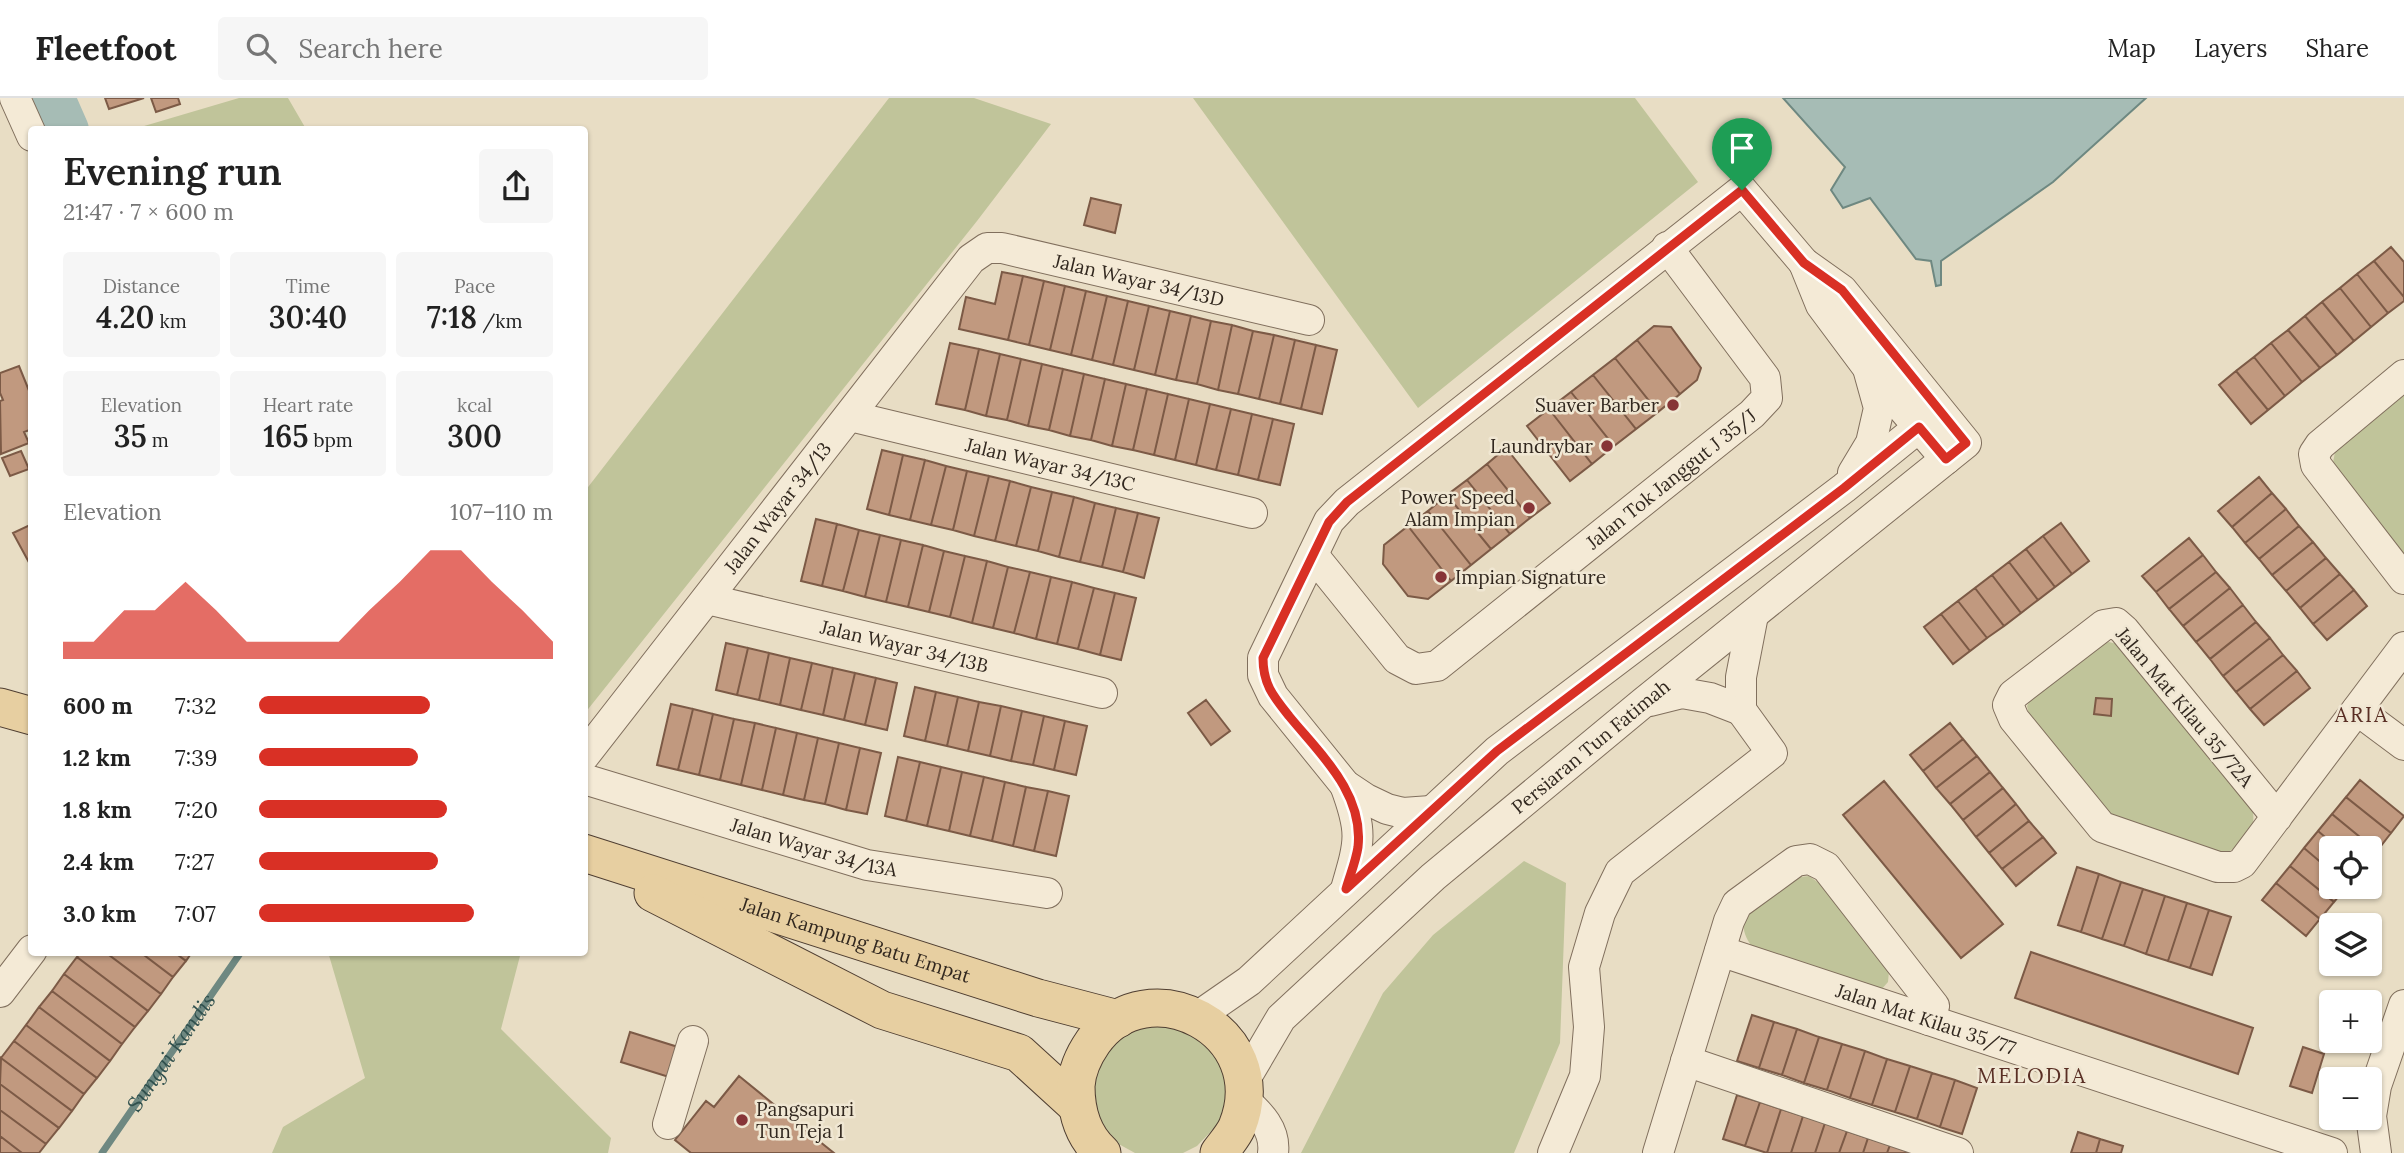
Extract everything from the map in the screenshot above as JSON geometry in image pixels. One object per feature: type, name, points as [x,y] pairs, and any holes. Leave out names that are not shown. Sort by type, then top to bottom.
[{"type":"main road","points":[[0,707],[28,715]]},
{"type":"main road","name":"Jalan Kampung Batu Empat","points":[[590,855],[1025,994],[1118,1019]]},
{"type":"main road","name":"Jalan Kampung Batu Empat","points":[[590,855],[655,894],[882,1010],[1019,1053],[1076,1105]]},
{"type":"main road","points":[[1102,1153],[1084,1130],[1076,1105],[1076,1080],[1084,1055],[1098,1034],[1118,1019],[1141,1010],[1166,1009],[1197,1017],[1211,1026],[1232,1048],[1239,1062],[1244,1090],[1236,1128],[1219,1153]]},
{"type":"street","points":[[15,98],[28,127]]},
{"type":"street","points":[[1346,889],[1358,849],[1357,817],[1345,785],[1273,696],[1263,675],[1263,658],[1329,522],[1347,502],[1742,190],[1804,263],[1842,290],[1929,419]]},
{"type":"street","name":"Jalan Tok Janggut J 35/J","points":[[1313,555],[1397,659],[1416,669],[1437,666],[1752,414],[1767,398],[1765,378],[1667,247]]},
{"type":"street","name":"Jalan Wayar 34/13D","points":[[971,259],[987,248],[1002,248],[1310,320]]},
{"type":"street","name":"Jalan Wayar 34/13","points":[[588,751],[971,259]]},
{"type":"street","points":[[1804,263],[1821,305],[1868,368],[1929,419]]},
{"type":"street","points":[[1844,488],[1871,443],[1879,408],[1868,368]]},
{"type":"street","points":[[2404,375],[2320,445],[2314,454],[2316,465],[2404,579]]},
{"type":"street","name":"Jalan Wayar 34/13C","points":[[850,415],[1252,513]]},
{"type":"street","points":[[1197,1017],[1250,981],[1497,751],[1844,488],[1929,419]]},
{"type":"street","name":"Persiaran Tun Fatimah","points":[[1244,1090],[1281,1018],[1433,877],[1644,702],[1956,451],[1929,419]]},
{"type":"street","name":"Jalan Wayar 34/13B","points":[[707,599],[1102,693]]},
{"type":"street","points":[[1741,710],[1741,677],[1753,615]]},
{"type":"street","name":"Jalan Mat Kilau 35/72A","points":[[2277,817],[2124,629],[2116,624],[2104,625],[2013,695],[2008,705],[2014,719],[2102,827],[2218,867],[2234,867],[2242,863],[2277,817],[2404,647]]},
{"type":"street","points":[[1553,1153],[1585,1076],[1589,1027],[1584,967],[1600,914],[1620,872],[1772,753],[1741,710],[1710,698],[1682,693],[1644,702]]},
{"type":"street","points":[[2357,710],[2404,745]]},
{"type":"street","name":"Jalan Wayar 34/13A","points":[[588,780],[867,865],[1046,893]]},
{"type":"street","points":[[1345,785],[1387,809],[1403,813],[1432,811]]},
{"type":"street","points":[[1658,1153],[1729,920],[1737,905],[1796,862],[1810,859],[1826,867],[1934,1006],[1929,1020]]},
{"type":"street","name":"Jalan Mat Kilau 35/77","points":[[1720,951],[2332,1153]]},
{"type":"street","points":[[5,976],[28,954]]},
{"type":"street","points":[[2376,1153],[2371,1116],[2376,1086],[2404,1005]]},
{"type":"street","points":[[668,1124],[693,1041]]},
{"type":"street","points":[[1685,1062],[1958,1153]]},
{"type":"street","points":[[1244,1090],[1264,1119],[1274,1143],[1273,1153]]},
{"type":"green space","points":[[239,98],[288,98],[304,126],[144,126]]},
{"type":"green space","points":[[889,98],[974,98],[1051,124],[977,221],[588,709],[588,487]]},
{"type":"green space","points":[[1193,98],[1635,98],[1698,182],[1418,408]]},
{"type":"green space","points":[[2404,394],[2404,557],[2332,468],[2335,452]]},
{"type":"green space","points":[[2101,644],[2117,644],[2252,809],[2253,824],[2250,831],[2241,843],[2228,852],[2221,855],[2108,817],[2029,715],[2027,706],[2032,697]]},
{"type":"green space","points":[[1524,861],[1566,883],[1560,1043],[1514,1153],[1301,1153],[1383,993],[1433,935]]},
{"type":"green space","points":[[1809,876],[1819,883],[1889,971],[1888,982],[1881,990],[1753,948],[1750,944],[1744,926],[1748,912],[1800,877]]},
{"type":"green space","points":[[329,956],[520,956],[501,1029],[611,1138],[608,1153],[272,1153],[283,1127],[365,1078]]},
{"type":"green space","points":[[1144,1022],[1191,1029],[1222,1063],[1227,1094],[1218,1124],[1197,1146],[1183,1153],[1135,1153],[1115,1142],[1105,1132],[1090,1091],[1104,1047]]},
{"type":"water","points":[[1783,98],[2146,98],[2053,182],[1941,261],[1941,285],[1936,286],[1931,261],[1916,259],[1870,198],[1843,208],[1831,190],[1845,167]]},
{"type":"building","points":[[105,98],[144,98],[109,109]]},
{"type":"building","points":[[151,98],[178,98],[180,104],[156,112]]},
{"type":"building","points":[[1091,198],[1121,205],[1115,233],[1084,225]]},
{"type":"building","points":[[2391,247],[2404,262],[2404,297],[2374,261]]},
{"type":"building","points":[[2374,261],[2404,297],[2404,301],[2388,313],[2357,274]]},
{"type":"building","points":[[1002,272],[1023,276],[1008,340],[959,329],[966,297],[995,304]]},
{"type":"building","points":[[2357,274],[2388,313],[2371,327],[2340,288]]},
{"type":"building","points":[[1023,276],[1044,281],[1029,345],[1008,340]]},
{"type":"building","points":[[1044,281],[1065,286],[1050,350],[1029,345]]},
{"type":"building","points":[[1065,286],[1086,291],[1071,355],[1050,350]]},
{"type":"building","points":[[2340,288],[2371,327],[2354,341],[2322,302]]},
{"type":"building","points":[[1086,291],[1107,296],[1092,360],[1071,355]]},
{"type":"building","points":[[1107,296],[1128,301],[1113,365],[1092,360]]},
{"type":"building","points":[[1128,301],[1149,306],[1134,370],[1113,365]]},
{"type":"building","points":[[2322,302],[2354,341],[2337,355],[2305,316]]},
{"type":"building","points":[[1149,306],[1170,311],[1155,375],[1134,370]]},
{"type":"building","points":[[1170,311],[1191,316],[1176,380],[1155,375]]},
{"type":"building","points":[[1191,316],[1211,321],[1197,384],[1176,380]]},
{"type":"building","points":[[2305,316],[2337,355],[2320,368],[2288,330]]},
{"type":"building","points":[[1211,321],[1232,325],[1218,390],[1197,384]]},
{"type":"building","points":[[1232,325],[1253,331],[1238,394],[1218,390]]},
{"type":"building","points":[[1654,326],[1671,327],[1701,368],[1697,380],[1680,394],[1637,340]]},
{"type":"building","points":[[2288,330],[2320,368],[2302,382],[2271,343]]},
{"type":"building","points":[[1253,331],[1274,335],[1259,399],[1238,394]]},
{"type":"building","points":[[1274,335],[1295,340],[1280,404],[1259,399]]},
{"type":"building","points":[[1295,340],[1316,345],[1301,409],[1280,404]]},
{"type":"building","points":[[1637,340],[1680,394],[1658,412],[1615,358]]},
{"type":"building","points":[[950,343],[979,349],[965,410],[936,404]]},
{"type":"building","points":[[2271,343],[2302,382],[2285,396],[2254,357]]},
{"type":"building","points":[[1316,345],[1337,350],[1322,414],[1301,409]]},
{"type":"building","points":[[979,349],[1000,354],[986,416],[965,410]]},
{"type":"building","points":[[1000,354],[1021,359],[1007,420],[986,416]]},
{"type":"building","points":[[2254,357],[2285,396],[2268,410],[2236,371]]},
{"type":"building","points":[[1615,358],[1658,412],[1636,429],[1593,375]]},
{"type":"building","points":[[1021,359],[1042,364],[1028,426],[1007,420]]},
{"type":"building","points":[[1042,364],[1063,369],[1049,430],[1028,426]]},
{"type":"building","points":[[19,366],[28,388],[28,430],[24,432],[28,443],[1,454],[0,401],[3,400],[0,393],[0,373]]},
{"type":"building","points":[[1063,369],[1084,374],[1070,436],[1049,430]]},
{"type":"building","points":[[2236,371],[2268,410],[2251,424],[2219,385]]},
{"type":"building","points":[[1084,374],[1105,379],[1091,440],[1070,436]]},
{"type":"building","points":[[1593,375],[1636,429],[1614,446],[1571,392]]},
{"type":"building","points":[[1105,379],[1126,384],[1112,446],[1091,440]]},
{"type":"building","points":[[1126,384],[1147,389],[1133,450],[1112,446]]},
{"type":"building","points":[[1147,389],[1168,394],[1154,455],[1133,450]]},
{"type":"building","points":[[1571,392],[1614,446],[1592,464],[1549,409]]},
{"type":"building","points":[[1168,394],[1189,399],[1175,460],[1154,455]]},
{"type":"building","points":[[1189,399],[1210,404],[1196,465],[1175,460]]},
{"type":"building","points":[[1210,404],[1231,409],[1216,470],[1196,465]]},
{"type":"building","points":[[1231,409],[1252,414],[1238,475],[1216,470]]},
{"type":"building","points":[[1549,409],[1592,464],[1570,481],[1527,426]]},
{"type":"building","points":[[1252,414],[1273,419],[1258,480],[1238,475]]},
{"type":"building","points":[[1273,419],[1294,424],[1280,485],[1258,480]]},
{"type":"building","points":[[1506,448],[1550,503],[1530,518],[1487,464]]},
{"type":"building","points":[[882,450],[903,455],[889,515],[867,509]]},
{"type":"building","points":[[21,451],[28,469],[10,476],[2,458]]},
{"type":"building","points":[[903,455],[925,460],[910,520],[889,515]]},
{"type":"building","points":[[925,460],[946,466],[931,525],[910,520]]},
{"type":"building","points":[[1487,464],[1530,518],[1510,534],[1467,480]]},
{"type":"building","points":[[946,466],[967,471],[953,530],[931,525]]},
{"type":"building","points":[[967,471],[989,476],[974,536],[953,530]]},
{"type":"building","points":[[989,476],[1010,481],[995,541],[974,536]]},
{"type":"building","points":[[2259,477],[2272,493],[2232,527],[2218,511]]},
{"type":"building","points":[[1467,480],[1510,534],[1491,549],[1447,495]]},
{"type":"building","points":[[1010,481],[1031,487],[1016,546],[995,541]]},
{"type":"building","points":[[1031,487],[1052,492],[1038,551],[1016,546]]},
{"type":"building","points":[[1052,492],[1074,497],[1059,557],[1038,551]]},
{"type":"building","points":[[2272,493],[2286,509],[2245,543],[2232,527]]},
{"type":"building","points":[[1447,495],[1491,549],[1471,565],[1428,511]]},
{"type":"building","points":[[1074,497],[1095,503],[1080,562],[1059,557]]},
{"type":"building","points":[[1095,503],[1116,508],[1102,567],[1080,562]]},
{"type":"building","points":[[1116,508],[1138,513],[1123,572],[1102,567]]},
{"type":"building","points":[[2286,509],[2299,526],[2259,559],[2245,543]]},
{"type":"building","points":[[1428,511],[1471,565],[1451,581],[1408,526]]},
{"type":"building","points":[[1138,513],[1159,518],[1144,578],[1123,572]]},
{"type":"building","points":[[816,519],[837,524],[822,586],[801,581]]},
{"type":"building","points":[[2061,523],[2089,561],[2072,574],[2043,536]]},
{"type":"building","points":[[837,524],[859,530],[843,591],[822,586]]},
{"type":"building","points":[[28,526],[28,561],[13,533]]},
{"type":"building","points":[[1408,526],[1451,581],[1428,599],[1408,596],[1383,564],[1384,545]]},
{"type":"building","points":[[2299,526],[2313,542],[2272,575],[2259,559]]},
{"type":"building","points":[[859,530],[880,535],[865,597],[843,591]]},
{"type":"building","points":[[880,535],[901,540],[886,602],[865,597]]},
{"type":"building","points":[[2043,536],[2072,574],[2055,587],[2026,549]]},
{"type":"building","points":[[2189,538],[2203,555],[2156,592],[2142,576]]},
{"type":"building","points":[[901,540],[923,545],[908,607],[886,602]]},
{"type":"building","points":[[2313,542],[2326,558],[2286,591],[2272,575]]},
{"type":"building","points":[[923,545],[944,551],[929,612],[908,607]]},
{"type":"building","points":[[2026,549],[2055,587],[2038,600],[2009,562]]},
{"type":"building","points":[[944,551],[965,556],[950,617],[929,612]]},
{"type":"building","points":[[2203,555],[2216,572],[2169,609],[2156,592]]},
{"type":"building","points":[[965,556],[987,561],[972,623],[950,617]]},
{"type":"building","points":[[2326,558],[2340,574],[2300,608],[2286,591]]},
{"type":"building","points":[[987,561],[1008,567],[993,628],[972,623]]},
{"type":"building","points":[[2009,562],[2038,600],[2021,613],[1992,575]]},
{"type":"building","points":[[1008,567],[1030,572],[1014,633],[993,628]]},
{"type":"building","points":[[1030,572],[1051,577],[1036,639],[1014,633]]},
{"type":"building","points":[[2216,572],[2230,588],[2183,626],[2169,609]]},
{"type":"building","points":[[2340,574],[2354,590],[2313,624],[2300,608]]},
{"type":"building","points":[[1992,575],[2021,613],[2004,626],[1975,588]]},
{"type":"building","points":[[1051,577],[1072,582],[1057,644],[1036,639]]},
{"type":"building","points":[[1072,582],[1094,588],[1078,649],[1057,644]]},
{"type":"building","points":[[1094,588],[1115,593],[1100,655],[1078,649]]},
{"type":"building","points":[[1975,588],[2004,626],[1987,638],[1958,601]]},
{"type":"building","points":[[2230,588],[2243,605],[2196,642],[2183,626]]},
{"type":"building","points":[[2354,590],[2367,606],[2327,640],[2313,624]]},
{"type":"building","points":[[1115,593],[1136,598],[1121,660],[1100,655]]},
{"type":"building","points":[[1958,601],[1987,638],[1970,651],[1941,614]]},
{"type":"building","points":[[2243,605],[2256,622],[2210,659],[2196,642]]},
{"type":"building","points":[[1941,614],[1970,651],[1953,664],[1924,627]]},
{"type":"building","points":[[2256,622],[2270,638],[2223,676],[2210,659]]},
{"type":"building","points":[[2270,638],[2283,655],[2236,692],[2223,676]]},
{"type":"building","points":[[726,643],[748,648],[737,695],[716,690]]},
{"type":"building","points":[[748,648],[769,653],[759,700],[737,695]]},
{"type":"building","points":[[769,653],[790,658],[780,705],[759,700]]},
{"type":"building","points":[[2283,655],[2297,671],[2250,709],[2236,692]]},
{"type":"building","points":[[790,658],[812,663],[801,710],[780,705]]},
{"type":"building","points":[[812,663],[833,668],[823,715],[801,710]]},
{"type":"building","points":[[833,668],[855,673],[844,720],[823,715]]},
{"type":"building","points":[[2297,671],[2310,688],[2264,725],[2250,709]]},
{"type":"building","points":[[855,673],[876,678],[865,725],[844,720]]},
{"type":"building","points":[[876,678],[897,683],[887,730],[865,725]]},
{"type":"building","points":[[915,687],[936,692],[925,741],[904,736]]},
{"type":"building","points":[[936,692],[958,697],[947,746],[925,741]]},
{"type":"building","points":[[958,697],[979,702],[968,751],[947,746]]},
{"type":"building","points":[[2096,698],[2112,699],[2111,716],[2094,714]]},
{"type":"building","points":[[1206,700],[1230,731],[1211,745],[1188,713]]},
{"type":"building","points":[[979,702],[1001,706],[990,756],[968,751]]},
{"type":"building","points":[[671,704],[693,709],[678,770],[657,765]]},
{"type":"building","points":[[1001,706],[1022,711],[1011,761],[990,756]]},
{"type":"building","points":[[693,709],[713,714],[699,775],[678,770]]},
{"type":"building","points":[[1022,711],[1044,716],[1033,765],[1011,761]]},
{"type":"building","points":[[713,714],[734,719],[720,780],[699,775]]},
{"type":"building","points":[[1044,716],[1065,721],[1054,770],[1033,765]]},
{"type":"building","points":[[734,719],[755,723],[741,785],[720,780]]},
{"type":"building","points":[[1065,721],[1087,726],[1076,775],[1054,770]]},
{"type":"building","points":[[755,723],[776,728],[762,790],[741,785]]},
{"type":"building","points":[[1950,723],[1963,739],[1923,771],[1910,755]]},
{"type":"building","points":[[776,728],[797,733],[783,795],[762,790]]},
{"type":"building","points":[[797,733],[818,738],[804,800],[783,795]]},
{"type":"building","points":[[818,738],[839,743],[825,804],[804,800]]},
{"type":"building","points":[[1963,739],[1977,756],[1936,788],[1923,771]]},
{"type":"building","points":[[839,743],[860,748],[846,810],[825,804]]},
{"type":"building","points":[[860,748],[881,753],[867,814],[846,810]]},
{"type":"building","points":[[1977,756],[1990,772],[1950,804],[1936,788]]},
{"type":"building","points":[[898,757],[920,762],[906,821],[885,816]]},
{"type":"building","points":[[920,762],[941,767],[927,826],[906,821]]},
{"type":"building","points":[[941,767],[962,772],[949,831],[927,826]]},
{"type":"building","points":[[962,772],[984,777],[970,836],[949,831]]},
{"type":"building","points":[[1990,772],[2003,788],[1963,820],[1950,804]]},
{"type":"building","points":[[984,777],[1005,782],[992,841],[970,836]]},
{"type":"building","points":[[2360,780],[2404,816],[2391,833],[2346,797]]},
{"type":"building","points":[[1884,781],[2003,924],[1961,958],[1843,815]]},
{"type":"building","points":[[1005,782],[1026,787],[1013,846],[992,841]]},
{"type":"building","points":[[1026,787],[1048,791],[1034,851],[1013,846]]},
{"type":"building","points":[[2003,788],[2016,804],[1976,837],[1963,820]]},
{"type":"building","points":[[1048,791],[1069,796],[1056,856],[1034,851]]},
{"type":"building","points":[[2346,797],[2391,833],[2382,845],[2382,836],[2359,836],[2332,814]]},
{"type":"building","points":[[2016,804],[2029,821],[1989,853],[1976,837]]},
{"type":"building","points":[[2332,814],[2359,836],[2324,836],[2318,831]]},
{"type":"building","points":[[2029,821],[2043,837],[2002,869],[1989,853]]},
{"type":"building","points":[[2318,831],[2324,836],[2319,836],[2319,861],[2304,848]]},
{"type":"building","points":[[2043,837],[2056,853],[2016,886],[2002,869]]},
{"type":"building","points":[[2304,848],[2319,861],[2319,890],[2290,866]]},
{"type":"building","points":[[2290,866],[2319,890],[2319,899],[2330,899],[2334,902],[2325,913],[2319,913],[2319,918],[2276,883]]},
{"type":"building","points":[[2077,867],[2099,874],[2081,932],[2058,925]]},
{"type":"building","points":[[2099,874],[2121,882],[2102,939],[2081,932]]},
{"type":"building","points":[[2121,882],[2143,889],[2124,946],[2102,939]]},
{"type":"building","points":[[2276,883],[2319,920],[2306,936],[2262,900]]},
{"type":"building","points":[[2143,889],[2165,896],[2146,954],[2124,946]]},
{"type":"building","points":[[2165,896],[2187,903],[2168,961],[2146,954]]},
{"type":"building","points":[[2187,903],[2209,910],[2190,968],[2168,961]]},
{"type":"building","points":[[2209,910],[2231,917],[2212,975],[2190,968]]},
{"type":"building","points":[[2031,952],[2253,1028],[2238,1074],[2015,998]]},
{"type":"building","points":[[110,956],[161,994],[148,1011],[77,957]]},
{"type":"building","points":[[110,956],[145,956],[173,977],[161,994]]},
{"type":"building","points":[[145,956],[179,956],[186,961],[173,977]]},
{"type":"building","points":[[77,957],[148,1011],[135,1027],[64,974]]},
{"type":"building","points":[[64,974],[135,1027],[122,1044],[52,991]]},
{"type":"building","points":[[52,991],[122,1044],[110,1061],[39,1007]]},
{"type":"building","points":[[39,1007],[110,1061],[97,1078],[26,1025]]},
{"type":"building","points":[[1752,1015],[1774,1022],[1759,1068],[1737,1061]]},
{"type":"building","points":[[1774,1022],[1797,1029],[1782,1075],[1759,1068]]},
{"type":"building","points":[[26,1025],[97,1078],[84,1094],[14,1041]]},
{"type":"building","points":[[1797,1029],[1819,1037],[1804,1083],[1782,1075]]},
{"type":"building","points":[[630,1032],[678,1047],[669,1077],[621,1062]]},
{"type":"building","points":[[1819,1037],[1842,1044],[1827,1090],[1804,1083]]},
{"type":"building","points":[[14,1041],[84,1094],[72,1111],[1,1058]]},
{"type":"building","points":[[1842,1044],[1865,1051],[1850,1098],[1827,1090]]},
{"type":"building","points":[[2303,1047],[2324,1054],[2312,1093],[2290,1086]]},
{"type":"building","points":[[1865,1051],[1887,1059],[1872,1105],[1850,1098]]},
{"type":"building","points":[[1,1058],[72,1111],[59,1128],[0,1084]]},
{"type":"building","points":[[1887,1059],[1910,1066],[1895,1112],[1872,1105]]},
{"type":"building","points":[[1910,1066],[1932,1073],[1917,1119],[1895,1112]]},
{"type":"building","points":[[1932,1073],[1955,1080],[1940,1127],[1917,1119]]},
{"type":"building","name":"Pangsapuri Tun Teja 1","points":[[739,1076],[834,1153],[691,1153],[675,1140],[706,1101],[714,1107]]},
{"type":"building","points":[[1955,1080],[1977,1088],[1962,1134],[1940,1127]]},
{"type":"building","points":[[0,1084],[59,1128],[46,1144],[0,1110]]},
{"type":"building","points":[[1737,1095],[1760,1102],[1745,1146],[1723,1139]]},
{"type":"building","points":[[1760,1102],[1781,1109],[1767,1153],[1745,1146]]},
{"type":"building","points":[[1781,1109],[1803,1116],[1791,1153],[1767,1153]]},
{"type":"building","points":[[0,1110],[46,1144],[39,1153],[22,1153],[0,1136]]},
{"type":"building","points":[[1803,1116],[1825,1123],[1815,1153],[1791,1153]]},
{"type":"building","points":[[1825,1123],[1847,1131],[1839,1153],[1815,1153]]},
{"type":"building","points":[[1847,1131],[1868,1138],[1863,1153],[1839,1153]]},
{"type":"building","points":[[2078,1132],[2100,1139],[2096,1153],[2071,1153]]},
{"type":"building","points":[[0,1136],[22,1153],[0,1153]]},
{"type":"building","points":[[1868,1138],[1890,1145],[1887,1153],[1863,1153]]},
{"type":"building","points":[[2100,1139],[2123,1146],[2121,1153],[2096,1153]]},
{"type":"building","points":[[1890,1145],[1912,1153],[1887,1153]]},
{"type":"waterway","name":"Sungai Kandis","points":[[54,98],[66,126]]},
{"type":"waterway","name":"Sungai Kandis","points":[[102,1153],[238,956]]},
{"type":"place","name":"Suaver Barber","points":[[1673,405]]},
{"type":"place","name":"Laundrybar","points":[[1607,446]]},
{"type":"place","name":"Power Speed Alam Impian","points":[[1529,508]]},
{"type":"place","name":"Impian Signature","points":[[1441,577]]},
{"type":"place","name":"Pangsapuri Tun Teja 1","points":[[742,1120]]},
{"type":"district","name":"ARIA","points":[[2362,715]]},
{"type":"district","name":"MELODIA","points":[[2032,1076]]},
{"type":"route","points":[[1742,190],[1804,263],[1842,290],[1966,443],[1946,459],[1919,427],[1844,488],[1497,751],[1346,889],[1358,849],[1359,834],[1357,817],[1345,785],[1273,696],[1263,675],[1263,658],[1329,522],[1347,502],[1742,190]]}]
